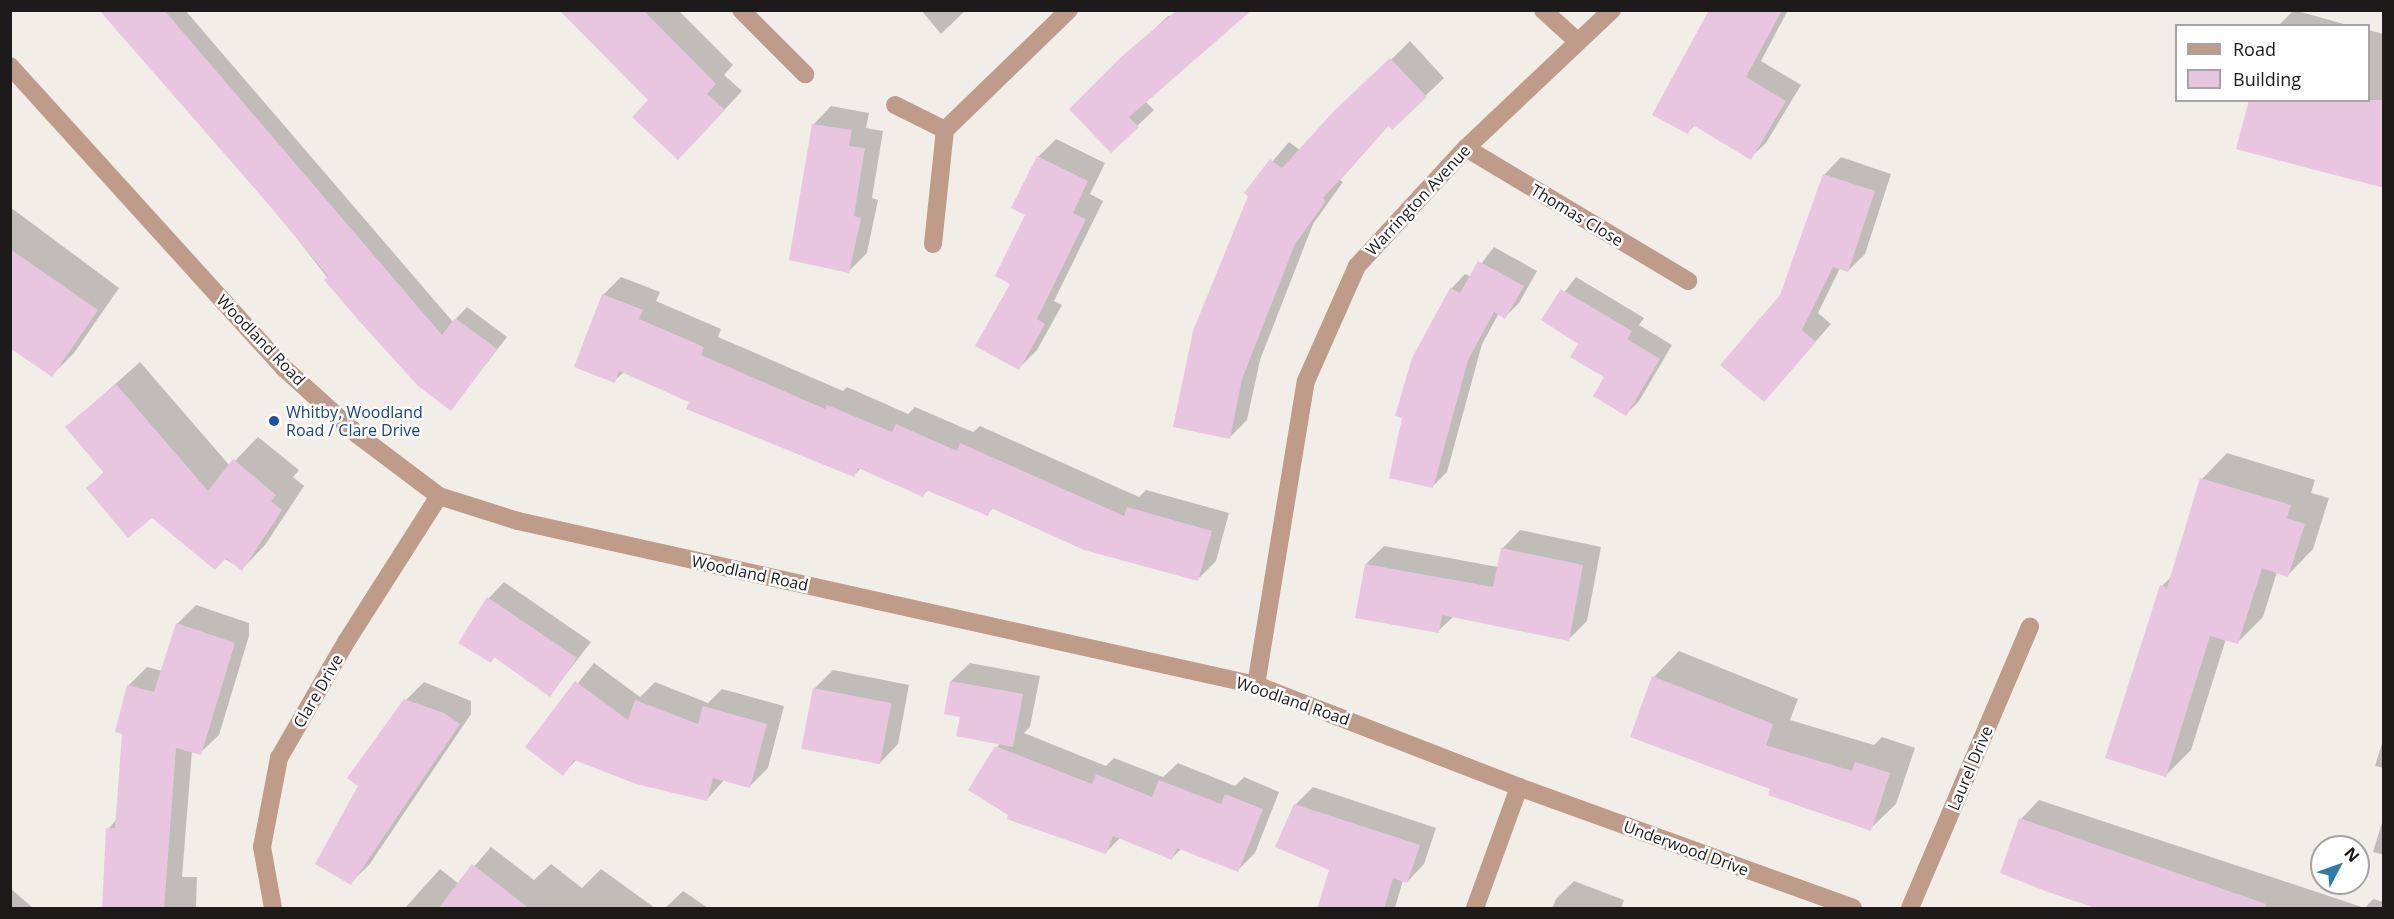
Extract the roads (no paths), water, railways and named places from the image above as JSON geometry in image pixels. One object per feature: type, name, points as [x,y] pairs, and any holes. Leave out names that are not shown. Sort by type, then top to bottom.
[{"type":"street","points":[[741,10],[805,74]]},
{"type":"street","points":[[933,244],[945,130],[1069,10]]},
{"type":"street","points":[[1543,10],[1578,42]]},
{"type":"street","name":"Warrington Avenue","points":[[1256,685],[1306,381],[1357,266],[1466,148],[1612,10]]},
{"type":"street","name":"Woodland Road","points":[[10,66],[285,369],[358,435],[439,496],[518,521],[1256,685],[1519,787]]},
{"type":"street","points":[[895,105],[945,130]]},
{"type":"street","name":"Thomas Close","points":[[1466,148],[1688,281]]},
{"type":"street","name":"Clare Drive","points":[[273,909],[262,847],[279,758],[346,642],[439,496]]},
{"type":"street","name":"Laurel Drive","points":[[1910,909],[2030,627]]},
{"type":"street","points":[[1475,909],[1519,787]]},
{"type":"street","name":"Underwood Drive","points":[[1519,787],[1853,909]]},
{"type":"place","name":"Whitby, Woodland Road / Clare Drive","points":[[274,421]]}]
